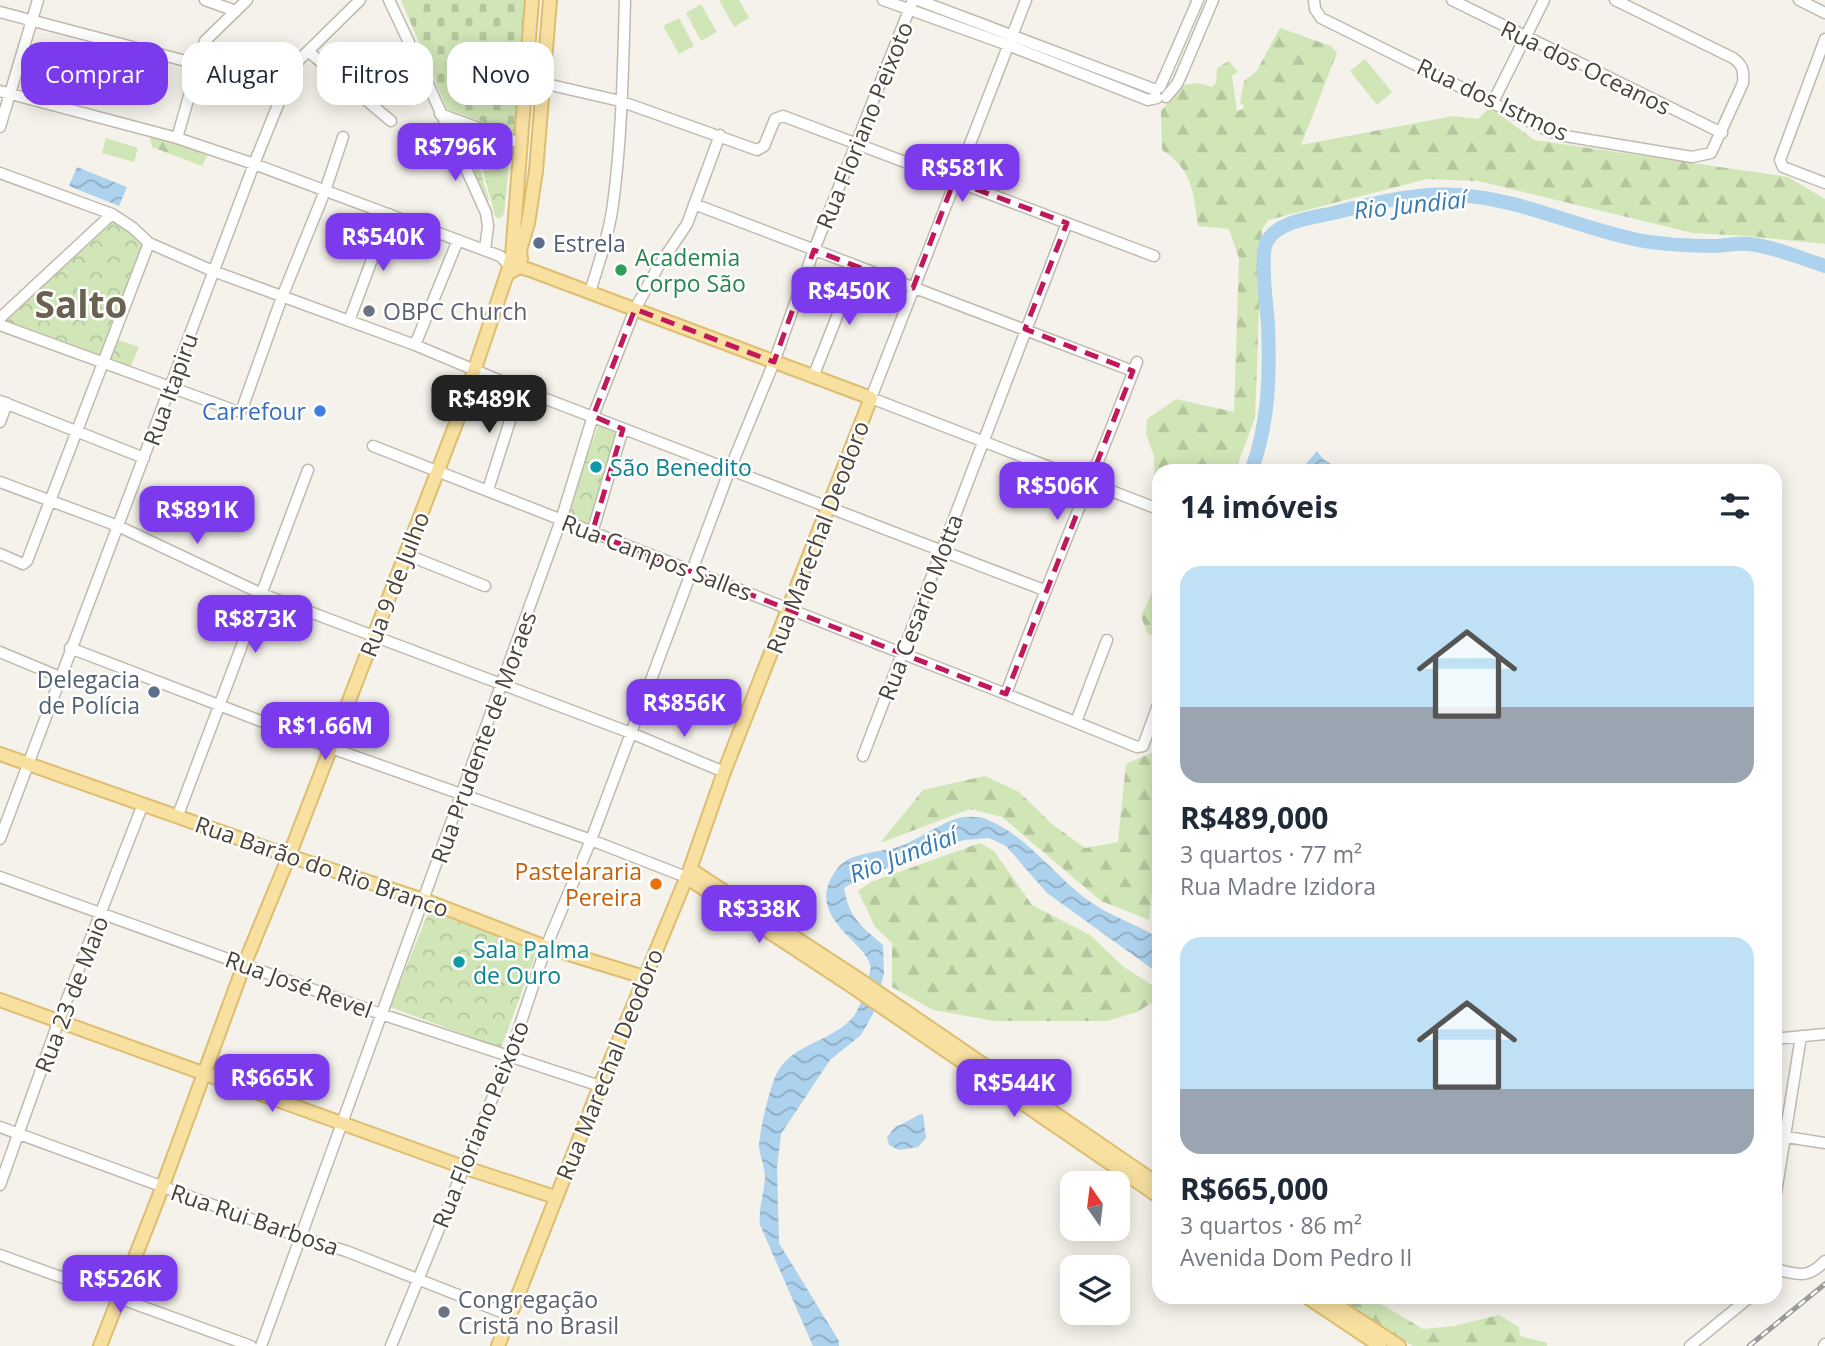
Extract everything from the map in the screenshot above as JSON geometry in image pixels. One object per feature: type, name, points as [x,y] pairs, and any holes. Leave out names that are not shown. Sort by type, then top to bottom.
[{"type":"main road","name":"Rua 9 de Julho","points":[[510,260],[532,0]]},
{"type":"main road","name":"Rua 9 de Julho","points":[[546,42],[550,0]]},
{"type":"main road","name":"Rua 9 de Julho","points":[[100,1346],[244,964],[289,856],[438,471],[510,260],[531,211],[540,105]]},
{"type":"main road","points":[[520,143],[526,147],[531,157],[526,195],[531,211]]},
{"type":"main road","points":[[510,260],[522,261],[530,270]]},
{"type":"main road","points":[[510,260],[519,267],[871,398]]},
{"type":"main road","name":"Rua Marechal Deodoro","points":[[498,1346],[555,1198],[688,873],[724,772],[871,398]]},
{"type":"main road","name":"Rua Barão do Rio Branco","points":[[0,754],[289,856],[424,900],[546,947],[644,977]]},
{"type":"main road","points":[[688,873],[853,981],[1152,1192]]},
{"type":"main road","points":[[0,1000],[555,1198]]},
{"type":"main road","points":[[893,1009],[1152,1180]]},
{"type":"main road","points":[[1318,1304],[1381,1346]]},
{"type":"main road","points":[[1335,1304],[1399,1346]]},
{"type":"street","points":[[0,127],[5,93],[38,0]]},
{"type":"street","points":[[205,0],[236,11]]},
{"type":"street","points":[[205,42],[247,0]]},
{"type":"street","name":"Rua Itapiru","points":[[0,839],[213,271],[294,65],[360,0]]},
{"type":"street","points":[[388,0],[410,42]]},
{"type":"street","points":[[590,292],[613,206],[625,0]]},
{"type":"street","points":[[883,0],[914,3],[1083,69],[1157,92]]},
{"type":"street","name":"Rua Marechal Deodoro","points":[[871,398],[1026,0]]},
{"type":"street","points":[[1157,92],[1198,0]]},
{"type":"street","points":[[1083,69],[1148,100],[1157,92],[1177,84],[1213,0]]},
{"type":"street","name":"Rua dos Istmos","points":[[1314,0],[1315,9],[1321,18],[1547,130],[1565,136],[1692,157],[1711,153],[1722,133]]},
{"type":"street","name":"Rua dos Oceanos","points":[[1451,0],[1722,133]]},
{"type":"street","points":[[1493,102],[1544,0]]},
{"type":"street","points":[[1615,0],[1741,64],[1744,71],[1743,83],[1722,133]]},
{"type":"street","points":[[1800,0],[1825,13]]},
{"type":"street","name":"Rua Floriano Peixoto","points":[[391,1346],[510,1055],[546,947],[591,841],[730,470],[774,362],[854,144],[914,3]]},
{"type":"street","points":[[0,12],[182,60]]},
{"type":"street","points":[[1825,39],[1780,160],[1783,167],[1825,183]]},
{"type":"street","points":[[309,52],[317,59]]},
{"type":"street","points":[[554,86],[620,101],[753,149],[761,149],[775,119],[783,116],[1154,256]]},
{"type":"street","points":[[5,93],[177,138],[510,260]]},
{"type":"street","points":[[433,97],[486,213],[488,226],[485,250]]},
{"type":"street","points":[[177,138],[186,105]]},
{"type":"street","points":[[372,105],[391,121]]},
{"type":"street","points":[[440,114],[520,143]]},
{"type":"street","points":[[451,137],[457,126],[466,124]]},
{"type":"street","name":"Rua Prudente de Moraes","points":[[261,1346],[561,520],[593,416],[635,309],[658,267],[687,224],[720,135]]},
{"type":"street","points":[[0,326],[236,411],[244,407],[282,296],[326,191],[343,136]]},
{"type":"street","points":[[0,173],[112,214],[149,243],[213,271],[415,345],[520,389],[1044,590]]},
{"type":"street","points":[[694,204],[913,288],[1135,366],[1091,483],[1044,590],[1006,694]]},
{"type":"street","points":[[0,318],[112,214]]},
{"type":"street","points":[[349,321],[389,214]]},
{"type":"street","name":"Rua Cesario Motta","points":[[863,756],[1067,223]]},
{"type":"street","points":[[415,345],[458,240]]},
{"type":"street","points":[[0,554],[23,564],[27,561],[149,243]]},
{"type":"street","points":[[813,377],[857,266]]},
{"type":"street","points":[[488,490],[520,389]]},
{"type":"street","points":[[871,398],[1152,507]]},
{"type":"street","points":[[0,422],[4,402],[144,457]]},
{"type":"street","points":[[592,533],[623,429]]},
{"type":"street","name":"Rua Campos Salles","points":[[373,446],[1137,747],[1143,746],[1152,721]]},
{"type":"street","points":[[177,815],[308,470]]},
{"type":"street","points":[[0,481],[118,526],[262,594],[631,733],[724,772]]},
{"type":"street","points":[[405,554],[485,586]]},
{"type":"street","points":[[1076,722],[1107,640]]},
{"type":"street","points":[[70,648],[331,748],[688,873]]},
{"type":"street","points":[[0,652],[60,677]]},
{"type":"street","name":"Rua 23 de Maio","points":[[0,1185],[59,1020],[143,804]]},
{"type":"street","name":"Rua José Revel","points":[[0,877],[381,1014],[600,1086]]},
{"type":"street","points":[[1782,1038],[1825,1034]]},
{"type":"street","points":[[1782,1165],[1801,1036]]},
{"type":"street","name":"Rua Rui Barbosa","points":[[0,1127],[300,1237],[346,1251],[509,1315]]},
{"type":"street","points":[[1782,1136],[1825,1143]]},
{"type":"street","points":[[0,1255],[251,1346]]},
{"type":"street","points":[[1782,1271],[1804,1275],[1811,1273],[1825,1261]]},
{"type":"street","points":[[1690,1346],[1741,1304]]},
{"type":"highlighted area","points":[[954,181],[1067,223],[1025,329],[1133,371],[1006,694],[592,533],[623,429],[593,416],[635,309],[774,362],[814,250],[913,288]]},
{"type":"green space","points":[[401,0],[527,0],[524,42],[447,42],[447,105],[518,105],[516,134],[447,109],[433,76],[433,42],[419,42]]},
{"type":"green space","points":[[719,0],[739,0],[749,18],[734,27]]},
{"type":"green space","points":[[701,4],[717,32],[701,41],[686,13]]},
{"type":"green space","points":[[679,18],[694,46],[679,54],[663,26]]},
{"type":"green space","points":[[1280,28],[1331,46],[1337,53],[1301,145],[1453,116],[1478,119],[1490,107],[1534,140],[1788,177],[1825,199],[1825,244],[1693,233],[1478,181],[1427,179],[1268,220],[1262,229],[1255,418],[1238,464],[1154,464],[1146,433],[1147,419],[1176,399],[1234,412],[1239,258],[1229,229],[1198,226],[1193,192],[1186,174],[1162,150],[1161,111],[1183,85],[1198,83],[1212,87],[1216,83],[1217,68],[1229,61],[1238,72],[1232,76],[1237,111],[1243,109],[1244,105],[1240,103],[1244,81],[1256,72]]},
{"type":"green space","points":[[1365,59],[1392,92],[1377,105],[1350,71]]},
{"type":"green space","points":[[462,129],[469,132],[489,200],[485,202],[456,136]]},
{"type":"green space","points":[[473,132],[507,145],[510,155],[504,214],[499,219],[495,216]]},
{"type":"green space","points":[[149,134],[209,153],[202,166],[152,147]]},
{"type":"green space","points":[[106,138],[138,148],[134,162],[102,153]]},
{"type":"green space","points":[[113,215],[148,244],[103,360],[0,320]]},
{"type":"green space","points":[[115,339],[139,347],[130,368],[107,359]]},
{"type":"green space","points":[[600,421],[623,429],[590,529],[564,519]]},
{"type":"green space","points":[[1152,592],[1152,636],[1147,633],[1141,616]]},
{"type":"green space","points":[[1152,753],[1152,892],[1149,920],[1101,901],[1002,817],[970,809],[880,843],[923,790],[985,776],[1019,792],[1052,824],[1085,848],[1118,842],[1126,764]]},
{"type":"green space","points":[[980,843],[994,851],[1032,905],[1090,935],[1124,967],[1152,985],[1152,1003],[1137,1012],[1107,1021],[995,1021],[933,1010],[892,987],[892,943],[875,927],[858,891],[871,882]]},
{"type":"green space","points":[[429,911],[537,951],[501,1048],[390,1007]]},
{"type":"green space","points":[[1338,1304],[1381,1304],[1423,1329],[1454,1326],[1499,1315],[1519,1327],[1520,1336],[1547,1343],[1547,1346],[1413,1346]]},
{"type":"water","points":[[77,167],[127,187],[119,206],[69,186]]},
{"type":"water","points":[[1317,451],[1330,464],[1306,464]]},
{"type":"water","points":[[966,817],[980,817],[1012,833],[1095,905],[1152,934],[1152,969],[1047,893],[1006,846],[989,838],[964,840],[862,877],[844,888],[849,907],[857,921],[883,945],[884,974],[873,1014],[861,1035],[830,1060],[781,1134],[777,1168],[779,1243],[839,1341],[839,1346],[813,1346],[760,1225],[765,1178],[759,1147],[766,1107],[779,1069],[796,1053],[848,1022],[858,1009],[869,977],[869,962],[863,952],[832,917],[827,903],[828,887],[837,869],[850,859],[901,846],[944,824]]},
{"type":"water","points":[[923,1114],[926,1138],[918,1147],[899,1150],[889,1145],[887,1137],[896,1126]]},
{"type":"waterway","name":"Rio Jundiaí","points":[[1253,464],[1262,436],[1268,381],[1265,248],[1272,235],[1286,225],[1394,200],[1426,195],[1459,195],[1505,202],[1638,240],[1688,245],[1759,245],[1825,266]]},
{"type":"railway","points":[[1749,1346],[1825,1284]]},
{"type":"place","name":"Estrela","points":[[539,243]]},
{"type":"place","name":"Academia Corpo São","points":[[621,270]]},
{"type":"place","name":"OBPC Church","points":[[369,311]]},
{"type":"place","name":"Carrefour","points":[[320,411]]},
{"type":"place","name":"São Benedito","points":[[596,467]]},
{"type":"place","name":"Delegacia de Polícia","points":[[154,692]]},
{"type":"place","name":"Pastelararia Pereira","points":[[656,884]]},
{"type":"place","name":"Sala Palma de Ouro","points":[[459,962]]},
{"type":"place","name":"Congregação Cristã no Brasil","points":[[444,1312]]},
{"type":"district","name":"Salto","points":[[81,303]]}]
